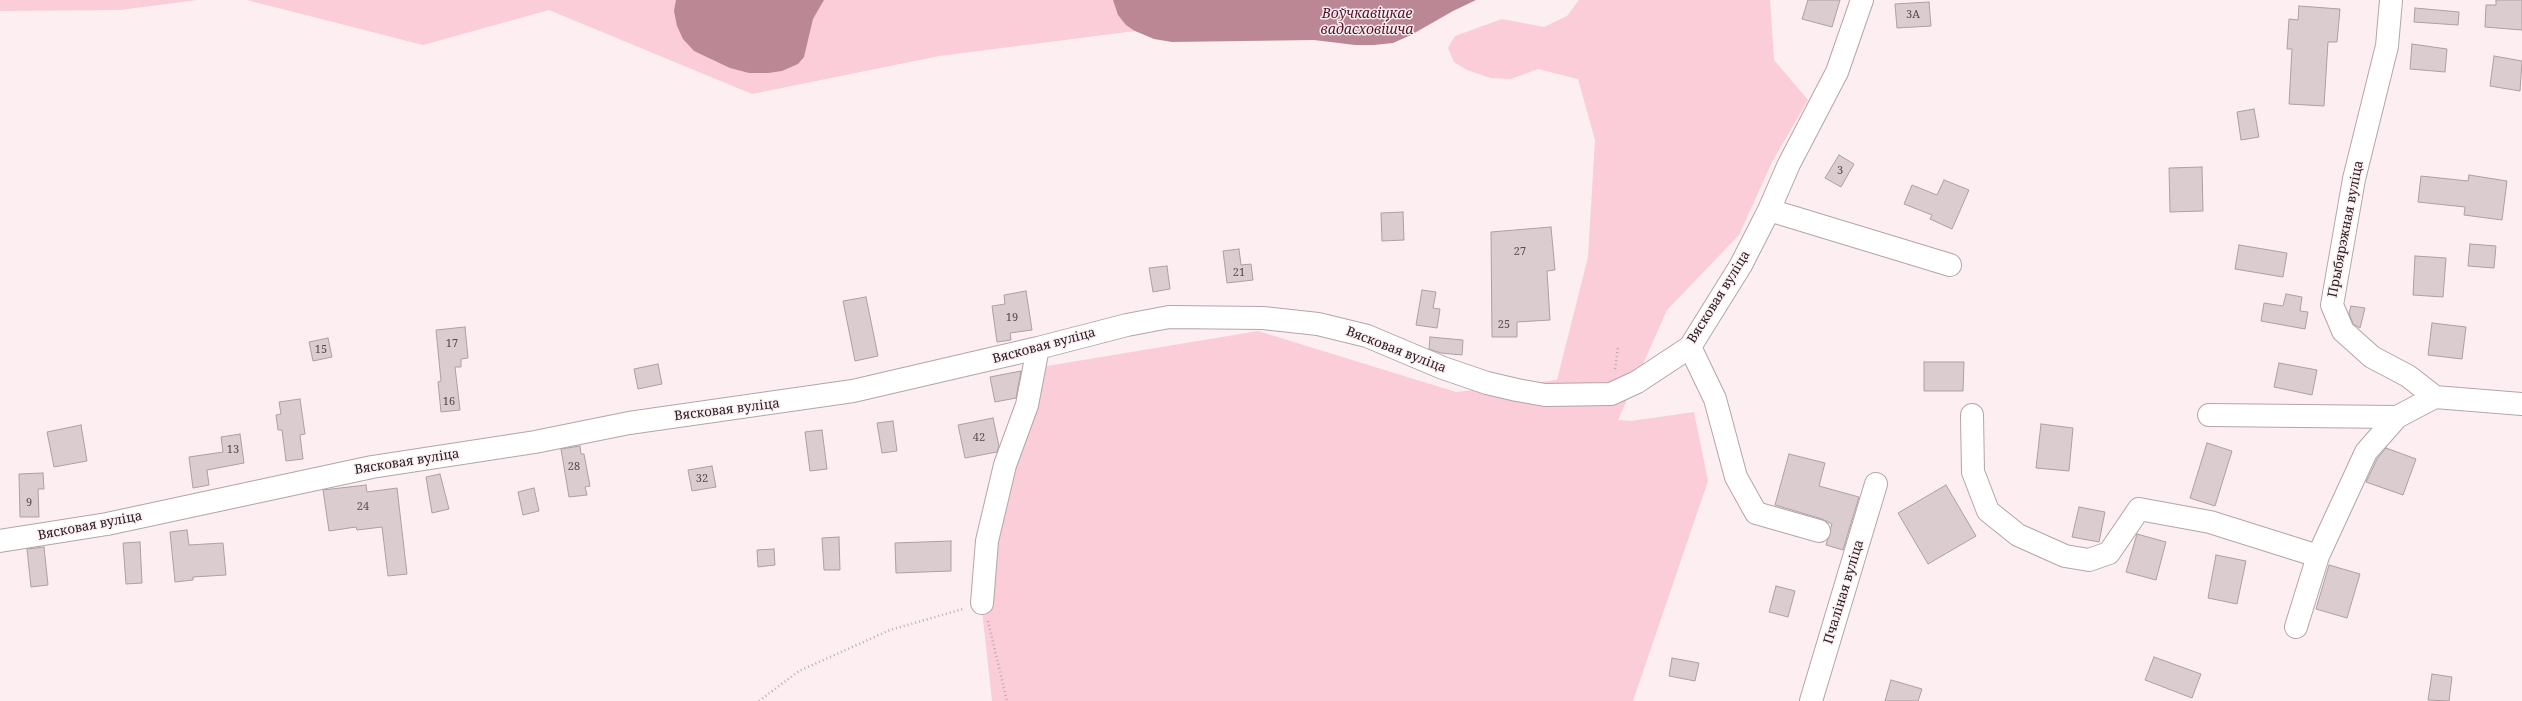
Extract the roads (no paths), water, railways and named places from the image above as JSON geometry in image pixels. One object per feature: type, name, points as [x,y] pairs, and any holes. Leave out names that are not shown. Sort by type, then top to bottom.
[{"type":"street","name":"Вясковая вуліца","points":[[0,541],[107,524],[372,467],[535,442],[629,424],[845,393],[1038,348],[1128,325],[1169,317],[1263,318],[1342,329],[1487,383],[1546,395],[1611,394],[1637,382],[1690,347],[1741,265],[1769,210],[1789,164],[1837,72],[1862,0]]},
{"type":"street","name":"Прыбярэжная вуліца","points":[[2391,0],[2388,46],[2354,179],[2332,305],[2343,331],[2372,357],[2408,376],[2435,397]]},
{"type":"street","points":[[1769,210],[1950,265]]},
{"type":"street","points":[[1690,347],[1714,399],[1736,477],[1756,513],[1819,531]]},
{"type":"street","points":[[982,603],[987,541],[1005,465],[1027,405],[1038,348]]},
{"type":"street","points":[[2296,627],[2318,556],[2366,452],[2397,417],[2435,397],[2522,404]]},
{"type":"street","points":[[1972,415],[1973,472],[1988,511],[2018,535],[2066,556],[2089,560],[2109,553],[2140,509],[2210,522],[2318,556]]},
{"type":"street","points":[[2209,416],[2397,417]]},
{"type":"street","name":"Пчаліная вуліца","points":[[1812,701],[1876,484]]},
{"type":"water","points":[[676,0],[824,0],[813,19],[804,57],[798,64],[782,71],[749,73],[730,68],[694,51],[683,39],[677,26],[674,11]]},
{"type":"water","name":"Воўчкавіцкае вадасховішча","points":[[1113,0],[1476,0],[1393,43],[1355,45],[1314,40],[1172,42],[1154,39],[1135,31],[1126,25],[1118,15]]}]
